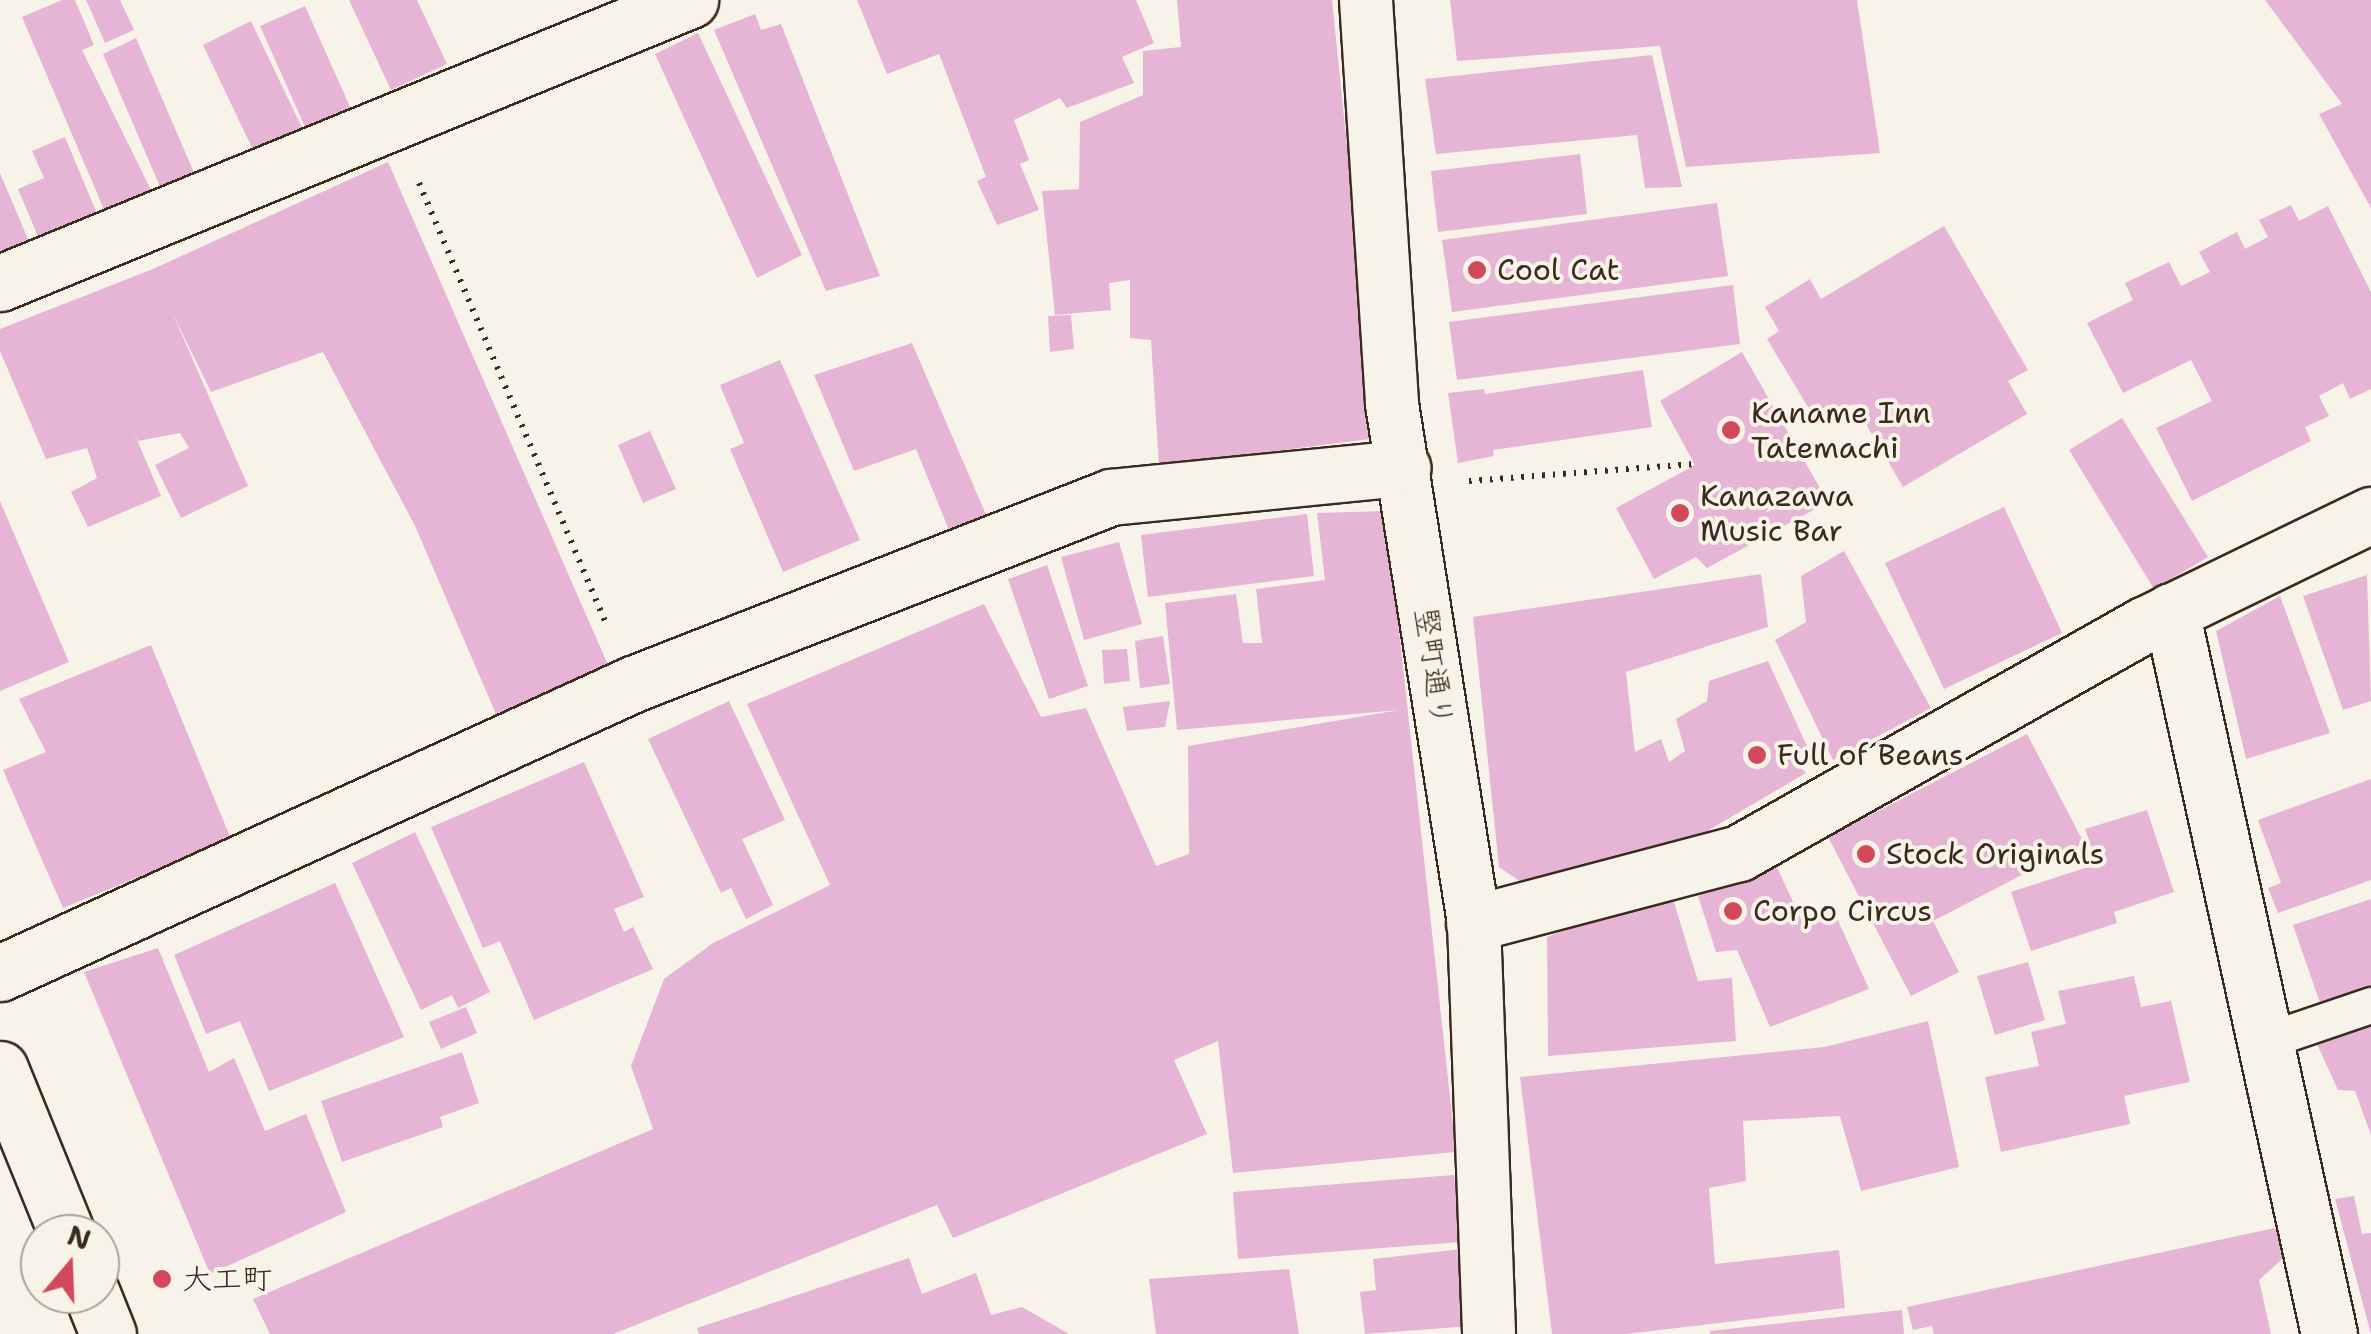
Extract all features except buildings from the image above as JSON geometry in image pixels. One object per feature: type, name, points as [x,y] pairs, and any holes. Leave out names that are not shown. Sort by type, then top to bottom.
[{"type":"street","points":[[0,283],[690,0]]},
{"type":"street","name":"竪町通り","points":[[1366,0],[1392,404],[1474,923],[1489,1334]]},
{"type":"street","points":[[0,973],[633,684],[1112,497],[1406,477]]},
{"type":"street","points":[[1474,923],[1739,853],[2171,611],[2371,514]]},
{"type":"street","points":[[2171,611],[2329,1334]]},
{"type":"street","points":[[0,1069],[59,1214]]},
{"type":"lane","points":[[2265,1040],[2371,1005]]},
{"type":"path","points":[[393,122],[633,684]]},
{"type":"path","points":[[1406,477],[1697,464]]},
{"type":"place","name":"Cool Cat","points":[[1477,270]]},
{"type":"place","name":"Kaname Inn Tatemachi","points":[[1731,430]]},
{"type":"place","name":"Kanazawa Music Bar","points":[[1680,513]]},
{"type":"place","name":"Full of Beans","points":[[1757,755]]},
{"type":"place","name":"Stock Originals","points":[[1866,854]]},
{"type":"place","name":"Corpo Circus","points":[[1733,911]]},
{"type":"place","name":"大工町","points":[[162,1279]]}]
